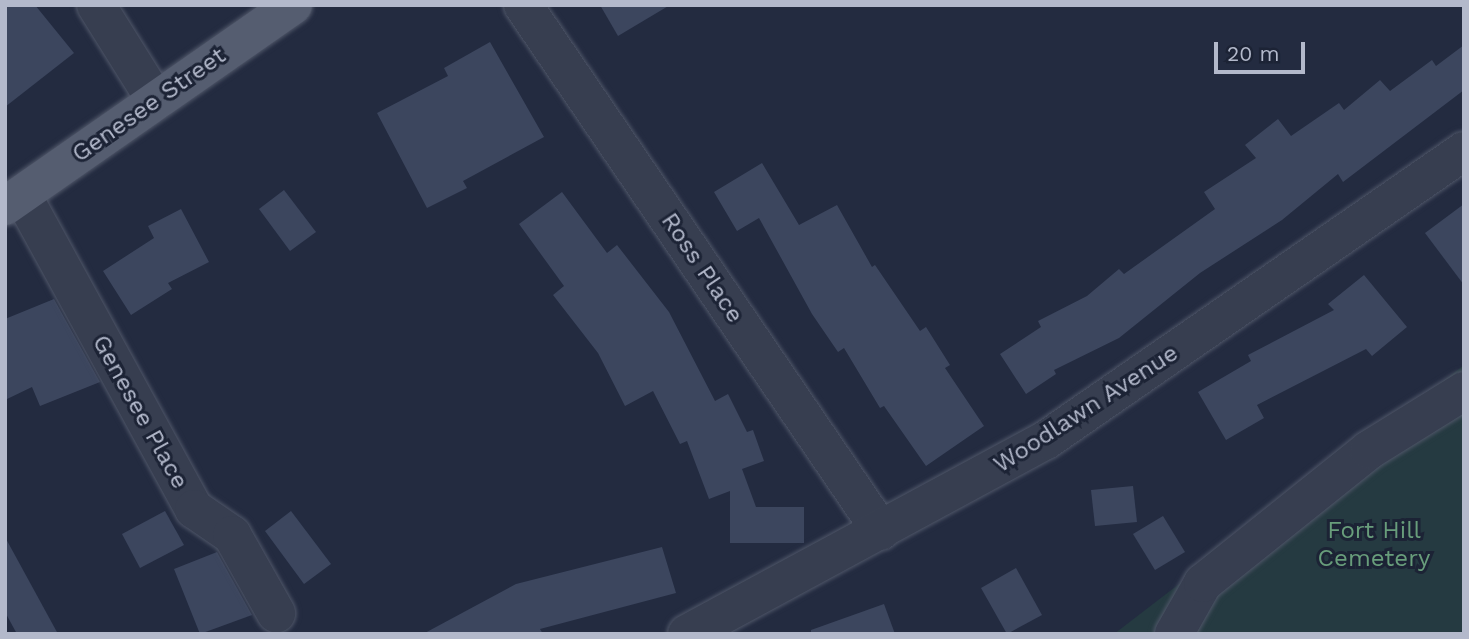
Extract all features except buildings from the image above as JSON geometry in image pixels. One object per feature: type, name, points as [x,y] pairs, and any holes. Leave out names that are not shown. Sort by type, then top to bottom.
[{"type":"main road","name":"Genesee Street","points":[[13,200],[293,5]]},
{"type":"street","points":[[96,5],[156,101]]},
{"type":"street","name":"Ross Place","points":[[523,5],[881,531]]},
{"type":"street","name":"Woodlawn Avenue","points":[[687,634],[1046,440],[1464,151]]},
{"type":"street","name":"Genesee Place","points":[[13,200],[194,509],[232,535],[276,613]]},
{"type":"street","points":[[1174,634],[1203,583],[1369,450],[1464,391]]},
{"type":"green space","name":"Fort Hill Cemetery","points":[[1464,365],[1464,634],[1114,634]]}]
